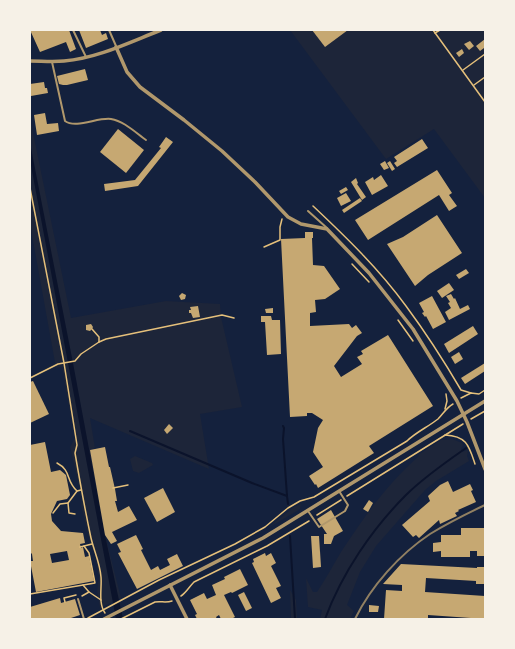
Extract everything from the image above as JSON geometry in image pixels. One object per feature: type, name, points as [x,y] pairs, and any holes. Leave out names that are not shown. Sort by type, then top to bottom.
[{"type":"street","points":[[30,61],[64,61],[86,57],[161,30]]},
{"type":"street","points":[[116,47],[128,72],[144,91],[222,150],[256,182],[287,215],[301,224],[328,229],[369,273],[397,307],[426,348],[464,414],[485,469]]},
{"type":"street","points":[[108,617],[123,608],[170,586],[263,538],[485,401]]},
{"type":"street","points":[[170,586],[187,619]]},
{"type":"lane","points":[[73,30],[86,57]]},
{"type":"lane","points":[[110,30],[116,47]]},
{"type":"lane","points":[[52,61],[65,121],[76,124],[110,119],[118,120],[146,140]]},
{"type":"lane","points":[[308,211],[328,229]]},
{"type":"lane","points":[[308,510],[319,527],[345,511],[348,505],[339,492]]},
{"type":"lane","points":[[78,599],[84,619]]},
{"type":"path","points":[[433,30],[485,102]]},
{"type":"path","points":[[435,33],[440,30]]},
{"type":"path","points":[[463,70],[485,54]]},
{"type":"path","points":[[473,86],[485,77]]},
{"type":"path","points":[[30,188],[65,363],[77,445],[75,453],[81,490],[101,577],[100,590],[102,610],[108,617]]},
{"type":"path","points":[[264,247],[280,240],[281,219],[287,215]]},
{"type":"path","points":[[350,262],[369,283]]},
{"type":"path","points":[[30,378],[65,363],[75,361],[99,342],[117,336],[222,315],[234,318]]},
{"type":"path","points":[[396,317],[416,346]]},
{"type":"path","points":[[92,329],[99,337],[99,342]]},
{"type":"path","points":[[84,619],[159,580],[235,544],[265,527],[288,508],[300,501],[314,497],[406,441],[439,418],[448,406],[471,393],[479,394],[485,390]]},
{"type":"path","points":[[444,412],[447,401],[446,394]]},
{"type":"path","points":[[121,619],[155,602],[168,602],[185,594],[194,582],[267,546],[485,411]]},
{"type":"path","points":[[445,436],[454,436],[468,444],[475,464]]},
{"type":"path","points":[[57,463],[63,466],[68,474],[71,485],[77,491]]},
{"type":"path","points":[[113,488],[128,485]]},
{"type":"path","points":[[75,514],[69,513],[68,503],[77,491],[81,490]]},
{"type":"path","points":[[53,513],[60,504],[68,503]]},
{"type":"path","points":[[80,547],[92,543]]},
{"type":"path","points":[[30,594],[95,583],[89,553],[84,546]]},
{"type":"path","points":[[83,585],[89,592],[101,600]]},
{"type":"path","points":[[78,599],[89,592]]},
{"type":"path","points":[[65,602],[64,598],[73,595]]},
{"type":"shaded area","points":[[290,30],[485,30],[485,198],[434,129],[386,159]]},
{"type":"shaded area","points":[[30,118],[71,318],[166,301],[220,304],[221,317],[242,407],[200,414],[209,469],[90,418],[95,448],[90,450],[105,535],[121,598],[100,608],[97,591],[99,577],[95,554],[91,546],[81,505],[82,497],[70,447],[75,438],[62,367],[56,368],[30,224]]},
{"type":"shaded area","points":[[30,143],[105,535],[123,619],[116,619],[30,160]]},
{"type":"shaded area","points":[[452,439],[462,443],[463,445],[461,452],[468,450],[467,456],[469,461],[436,481],[425,490],[376,546],[360,572],[347,605],[354,611],[350,619],[320,619],[322,610],[308,607],[306,578],[313,592],[317,592],[341,552],[386,489],[419,456],[418,455],[441,440]]},
{"type":"shaded area","points":[[135,456],[152,463],[153,465],[139,473],[133,471],[130,459]]},
{"type":"shaded area","points":[[301,504],[300,509],[268,528],[294,507]]},
{"type":"shaded area","points":[[290,590],[296,600],[297,619],[291,619]]},
{"type":"building","points":[[30,30],[69,30],[76,49],[70,52],[66,42],[40,52]]},
{"type":"building","points":[[79,30],[100,30],[102,35],[106,33],[108,39],[86,48]]},
{"type":"building","points":[[312,30],[348,30],[325,47]]},
{"type":"building","points":[[485,39],[485,49],[484,48],[480,51],[476,46]]},
{"type":"building","points":[[470,41],[474,46],[469,50],[464,44]]},
{"type":"building","points":[[462,49],[464,53],[459,57],[456,53]]},
{"type":"building","points":[[85,69],[88,80],[67,85],[59,84],[57,76]]},
{"type":"building","points":[[44,82],[48,93],[31,96],[30,84]]},
{"type":"building","points":[[45,113],[47,124],[58,123],[59,131],[37,135],[34,115]]},
{"type":"building","points":[[118,129],[144,150],[126,173],[100,152]]},
{"type":"building","points":[[166,137],[173,142],[138,186],[105,191],[104,184],[135,180],[161,148],[159,147]]},
{"type":"building","points":[[422,139],[428,148],[397,167],[394,163],[397,161],[394,157]]},
{"type":"building","points":[[385,161],[389,168],[384,170],[380,164]]},
{"type":"building","points":[[390,161],[395,169],[392,171],[387,163]]},
{"type":"building","points":[[437,170],[452,193],[449,195],[457,206],[449,211],[439,195],[368,240],[355,220]]},
{"type":"building","points":[[381,175],[388,186],[372,195],[365,182],[373,177],[374,180]]},
{"type":"building","points":[[356,178],[357,184],[366,197],[362,200],[351,182]]},
{"type":"building","points":[[346,187],[348,190],[341,194],[339,191]]},
{"type":"building","points":[[346,193],[351,201],[341,206],[337,198]]},
{"type":"building","points":[[360,198],[362,201],[344,213],[342,210]]},
{"type":"building","points":[[437,215],[462,253],[428,275],[415,286],[387,244],[403,237]]},
{"type":"building","points":[[305,232],[313,232],[313,265],[324,266],[340,289],[325,299],[315,300],[316,312],[310,313],[310,326],[349,324],[352,328],[356,325],[362,333],[357,336],[334,366],[341,377],[362,364],[357,357],[363,354],[361,351],[388,335],[433,406],[369,446],[374,453],[318,488],[309,476],[323,467],[313,452],[318,428],[323,420],[312,413],[307,413],[307,416],[290,417],[281,239],[305,238]]},
{"type":"building","points":[[466,269],[469,273],[459,279],[456,275]]},
{"type":"building","points":[[449,283],[454,290],[442,298],[437,291]]},
{"type":"building","points":[[182,293],[186,295],[185,299],[181,300],[179,296]]},
{"type":"building","points":[[451,294],[454,299],[455,298],[460,309],[468,305],[470,309],[449,320],[445,312],[451,308],[448,303],[450,302],[446,296]]},
{"type":"building","points":[[432,296],[446,322],[433,329],[426,316],[425,317],[422,313],[424,312],[419,303]]},
{"type":"building","points":[[198,306],[200,317],[193,318],[191,313],[189,313],[189,310],[191,310],[190,307]]},
{"type":"building","points":[[273,308],[273,313],[266,313],[265,309]]},
{"type":"building","points":[[261,316],[271,316],[272,320],[280,320],[281,354],[267,355],[265,322],[261,322]]},
{"type":"building","points":[[91,324],[93,327],[92,329],[90,331],[86,330],[86,325]]},
{"type":"building","points":[[473,326],[478,334],[449,353],[444,344]]},
{"type":"building","points":[[459,352],[463,359],[455,364],[451,357]]},
{"type":"building","points":[[485,363],[485,371],[465,384],[461,378]]},
{"type":"building","points":[[33,381],[49,414],[30,423],[30,382]]},
{"type":"building","points":[[169,424],[173,428],[167,434],[164,430]]},
{"type":"building","points":[[45,442],[51,472],[60,470],[66,475],[70,495],[67,499],[57,501],[51,514],[52,521],[61,531],[83,533],[85,543],[80,544],[81,548],[83,547],[85,557],[89,556],[94,581],[36,592],[30,561],[33,561],[32,554],[30,552],[30,445]],"holes":[[[67,551],[69,560],[52,563],[50,554]]]},
{"type":"building","points":[[105,447],[115,489],[117,501],[115,501],[118,512],[129,506],[137,520],[112,532],[117,541],[111,544],[105,535],[90,450]]},
{"type":"building","points":[[448,481],[453,492],[470,484],[473,490],[471,491],[476,502],[458,510],[459,511],[455,513],[457,516],[440,524],[439,520],[419,538],[416,535],[413,537],[402,525],[430,501],[428,496],[440,485]]},
{"type":"building","points":[[163,488],[175,512],[157,522],[144,498]]},
{"type":"building","points":[[369,500],[373,503],[368,512],[363,509]]},
{"type":"building","points":[[331,510],[343,531],[334,536],[331,544],[324,544],[324,534],[327,534],[317,519]]},
{"type":"building","points":[[461,528],[485,528],[485,556],[477,556],[477,551],[470,551],[470,557],[441,557],[441,551],[433,552],[433,543],[441,542],[441,535],[461,535]]},
{"type":"building","points":[[136,535],[143,549],[141,550],[151,570],[158,566],[160,570],[170,565],[167,559],[177,554],[183,566],[137,589],[118,553],[121,552],[117,544]]},
{"type":"building","points":[[311,536],[319,536],[321,567],[313,568]]},
{"type":"building","points":[[265,553],[266,556],[271,553],[276,563],[271,566],[281,586],[276,588],[281,598],[271,603],[252,563],[254,562],[253,559]]},
{"type":"building","points":[[401,564],[477,568],[485,567],[485,584],[476,584],[476,581],[426,578],[425,592],[485,596],[485,619],[428,615],[428,619],[384,619],[386,590],[402,591],[402,585],[383,584]]},
{"type":"building","points":[[240,569],[248,585],[232,593],[231,592],[224,595],[235,617],[231,619],[221,619],[219,615],[216,617],[217,619],[197,619],[195,615],[197,614],[190,600],[204,593],[207,599],[216,595],[212,585],[225,579],[224,577]]},
{"type":"building","points":[[244,592],[252,608],[246,611],[238,595]]},
{"type":"building","points":[[60,598],[61,603],[75,599],[80,615],[68,619],[30,619],[30,607]]},
{"type":"building","points":[[369,605],[379,606],[378,612],[369,612]]},
{"type":"waterway","points":[[283,426],[287,496]]},
{"type":"waterway","points":[[130,431],[252,483],[287,496],[288,504]]},
{"type":"waterway","points":[[325,619],[349,569],[359,552],[381,522],[420,482],[466,448]]},
{"type":"waterway","points":[[290,536],[295,619]]},
{"type":"railway","points":[[355,619],[378,583],[408,551],[430,534],[485,505]]}]
